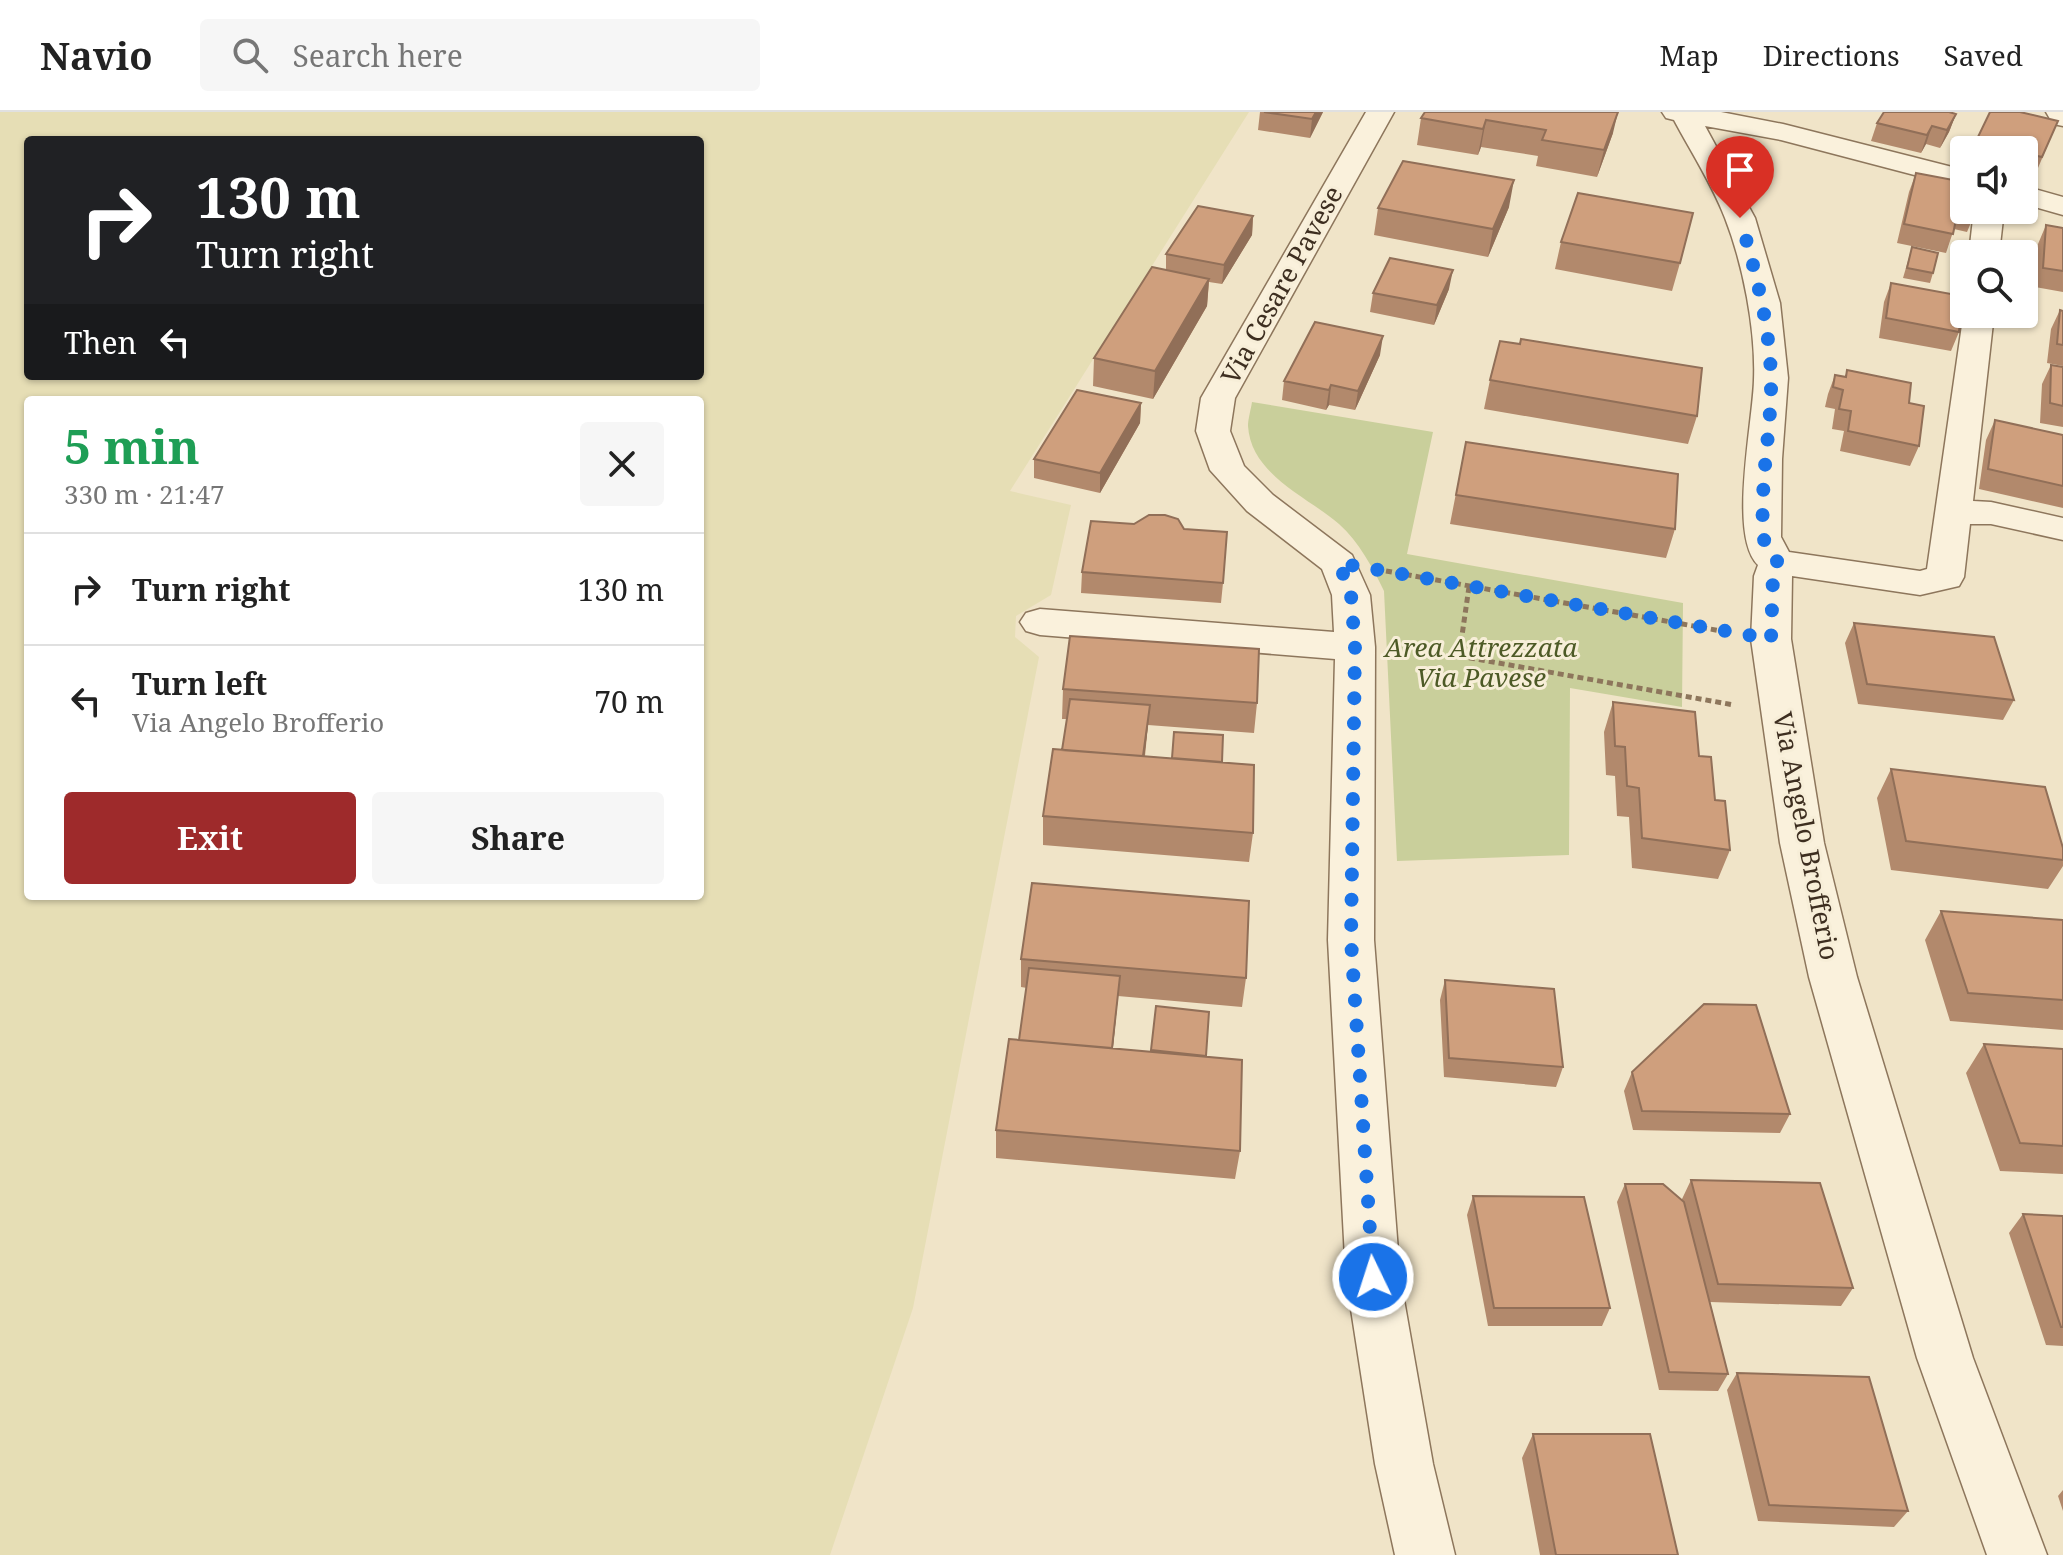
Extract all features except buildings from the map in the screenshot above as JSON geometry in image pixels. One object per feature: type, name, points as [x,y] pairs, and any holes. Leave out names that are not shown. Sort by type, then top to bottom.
[{"type":"street","name":"Via Cesare Pavese","points":[[1339,563],[1260,503],[1228,470],[1213,431],[1218,398],[1380,112]]},
{"type":"street","points":[[1681,112],[1791,122],[1950,174]]},
{"type":"street","points":[[1681,112],[1740,218],[1764,303],[1771,378],[1764,459],[1762,537],[1768,554],[1778,562],[1920,583],[1945,577],[1976,328]]},
{"type":"street","points":[[2060,112],[2063,118]]},
{"type":"street","points":[[2038,199],[2063,206]]},
{"type":"street","points":[[1955,512],[1991,513],[2063,529]]},
{"type":"street","name":"Via Angelo Brofferio","points":[[1778,562],[1773,576],[1771,639],[1802,843],[1833,977],[1945,1358],[2017,1555]]},
{"type":"street","points":[[1339,563],[1351,595],[1355,647],[1351,940],[1373,1277],[1404,1464],[1425,1555]]},
{"type":"street","points":[[1040,622],[1355,647]]},
{"type":"path","points":[[1339,563],[1771,639]]},
{"type":"path","points":[[1469,586],[1459,656],[1782,714]]},
{"type":"shaded area","points":[[0,112],[1249,112],[1010,491],[1071,505],[1051,595],[1016,616],[1015,637],[1039,657],[913,1308],[830,1555],[0,1555]]},
{"type":"green space","name":"Area Attrezzata Via Pavese","points":[[1252,402],[1433,432],[1407,554],[1683,603],[1682,707],[1570,688],[1569,855],[1397,861],[1384,591],[1365,556],[1346,531],[1283,483],[1259,458],[1248,426]]},
{"type":"route","points":[[1373,1277],[1351,940],[1355,647],[1351,595],[1339,563],[1771,639],[1773,576],[1778,562],[1768,554],[1762,537],[1764,459],[1771,378],[1764,303],[1740,218]]}]
